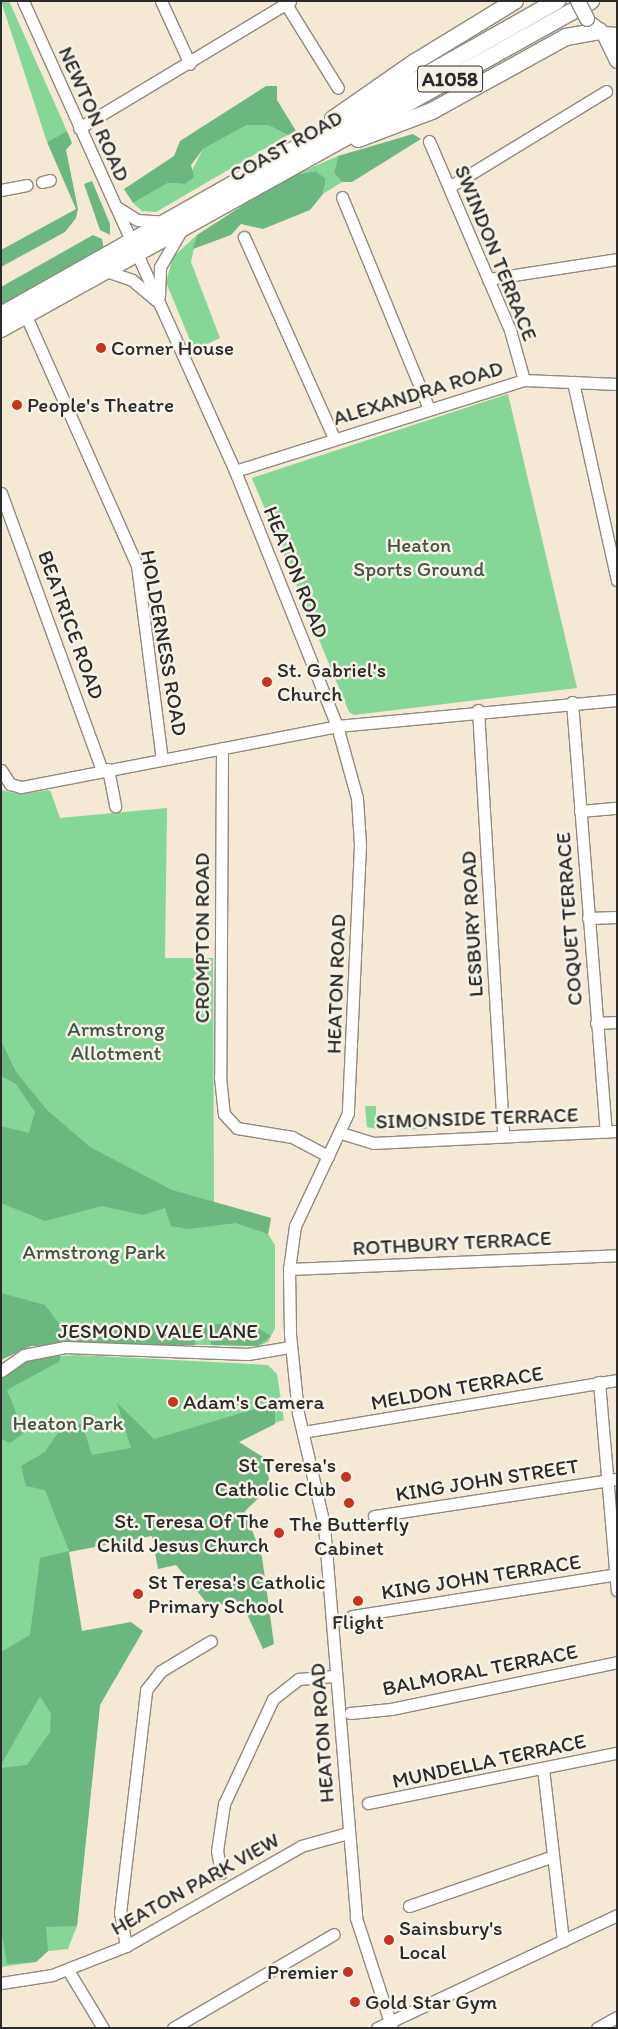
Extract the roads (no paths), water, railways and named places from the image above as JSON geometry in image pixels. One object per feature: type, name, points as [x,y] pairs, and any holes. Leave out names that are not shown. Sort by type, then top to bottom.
[{"type":"highway","points":[[289,152],[382,83],[515,1]]},
{"type":"highway","name":"COAST ROAD","points":[[178,224],[289,152],[557,1]]},
{"type":"highway","name":"COAST ROAD","points":[[1,315],[135,249],[591,1]]},
{"type":"highway","points":[[308,155],[406,123],[566,37],[606,34]]},
{"type":"highway","name":"COAST ROAD","points":[[1,329],[108,272],[135,249]]},
{"type":"main road","points":[[578,1],[587,18],[606,34],[617,61]]},
{"type":"street","name":"NEWTON ROAD","points":[[23,1],[135,249]]},
{"type":"street","points":[[161,1],[190,64]]},
{"type":"street","points":[[80,128],[190,64],[287,2],[338,88]]},
{"type":"street","points":[[449,187],[606,90]]},
{"type":"street","name":"SWINDON TERRACE","points":[[429,142],[510,330],[524,380]]},
{"type":"street","points":[[1,190],[27,185]]},
{"type":"street","points":[[342,197],[428,407]]},
{"type":"street","points":[[115,205],[142,221],[178,224],[163,260],[160,303]]},
{"type":"street","points":[[244,237],[334,438]]},
{"type":"street","name":"HEATON ROAD","points":[[135,249],[235,471],[337,726],[357,798],[360,845],[351,1086],[341,1133],[298,1217],[288,1268],[290,1347],[303,1432],[324,1525],[357,1926],[391,2025]]},
{"type":"street","points":[[488,279],[617,259]]},
{"type":"street","name":"HEATON ROAD","points":[[108,272],[132,280],[160,303]]},
{"type":"street","name":"HOLDERNESS ROAD","points":[[26,316],[137,565],[162,759]]},
{"type":"street","name":"ALEXANDRA ROAD","points":[[235,471],[428,407],[524,380],[617,384]]},
{"type":"street","points":[[573,382],[617,580]]},
{"type":"street","name":"BEATRICE ROAD","points":[[1,493],[105,770],[115,806]]},
{"type":"street","points":[[1,770],[10,784],[21,787],[337,726],[478,710],[617,700]]},
{"type":"street","name":"COQUET TERRACE","points":[[572,702],[596,1023],[611,1131]]},
{"type":"street","name":"LESBURY ROAD","points":[[478,710],[503,1136]]},
{"type":"street","name":"CROMPTON ROAD","points":[[222,748],[220,1078],[224,1114],[232,1126],[297,1139],[328,1156]]},
{"type":"street","points":[[580,810],[617,808]]},
{"type":"street","points":[[588,918],[617,917]]},
{"type":"street","points":[[596,1023],[617,1022]]},
{"type":"street","name":"SIMONSIDE TERRACE","points":[[341,1133],[373,1143],[611,1131]]},
{"type":"street","name":"ROTHBURY TERRACE","points":[[288,1268],[617,1255]]},
{"type":"street","name":"JESMOND VALE LANE","points":[[1,1371],[24,1355],[65,1347],[248,1354],[290,1347]]},
{"type":"street","name":"MELDON TERRACE","points":[[303,1432],[617,1380]]},
{"type":"street","points":[[599,1382],[611,1480],[617,1590]]},
{"type":"street","name":"KING JOHN STREET","points":[[374,1516],[611,1480]]},
{"type":"street","name":"KING JOHN TERRACE","points":[[352,1616],[616,1574]]},
{"type":"street","points":[[126,1946],[120,1913],[146,1690],[161,1671],[211,1640]]},
{"type":"street","name":"BALMORAL TERRACE","points":[[350,1713],[391,1709],[617,1662]]},
{"type":"street","points":[[221,1873],[217,1851],[224,1804],[273,1699],[299,1679],[336,1676]]},
{"type":"street","name":"MUNDELLA TERRACE","points":[[368,1803],[398,1799],[617,1753]]},
{"type":"street","points":[[543,1768],[563,1941]]},
{"type":"street","name":"HEATON PARK VIEW","points":[[1,1983],[68,1970],[126,1946],[301,1846],[348,1833]]},
{"type":"street","points":[[409,1906],[553,1856]]},
{"type":"street","points":[[378,2028],[391,2025],[617,1915]]},
{"type":"street","points":[[173,2028],[334,1934]]},
{"type":"street","points":[[68,1970],[103,2028]]},
{"type":"street","points":[[597,2028],[617,2018]]},
{"type":"place","name":"Corner House","points":[[101,348]]},
{"type":"place","name":"People's Theatre","points":[[17,405]]},
{"type":"place","name":"St. Gabriel's Church","points":[[267,682]]},
{"type":"place","name":"Adam's Camera","points":[[173,1402]]},
{"type":"place","name":"St Teresa's Catholic Club","points":[[346,1477]]},
{"type":"place","name":"The Butterfly Cabinet","points":[[349,1503]]},
{"type":"place","name":"St. Teresa Of The Child Jesus Church","points":[[279,1533]]},
{"type":"place","name":"St Teresa's Catholic Primary School","points":[[138,1594]]},
{"type":"place","name":"Flight","points":[[358,1601]]},
{"type":"place","name":"Sainsbury's Local","points":[[389,1940]]},
{"type":"place","name":"Premier","points":[[348,1972]]},
{"type":"place","name":"Gold Star Gym","points":[[355,2002]]},
{"type":"park label","name":"Heaton Sports Ground","points":[[419,557]]},
{"type":"park label","name":"Armstrong Allotment","points":[[116,1041]]},
{"type":"park label","name":"Armstrong Park","points":[[94,1252]]},
{"type":"park label","name":"Heaton Park","points":[[68,1423]]}]
